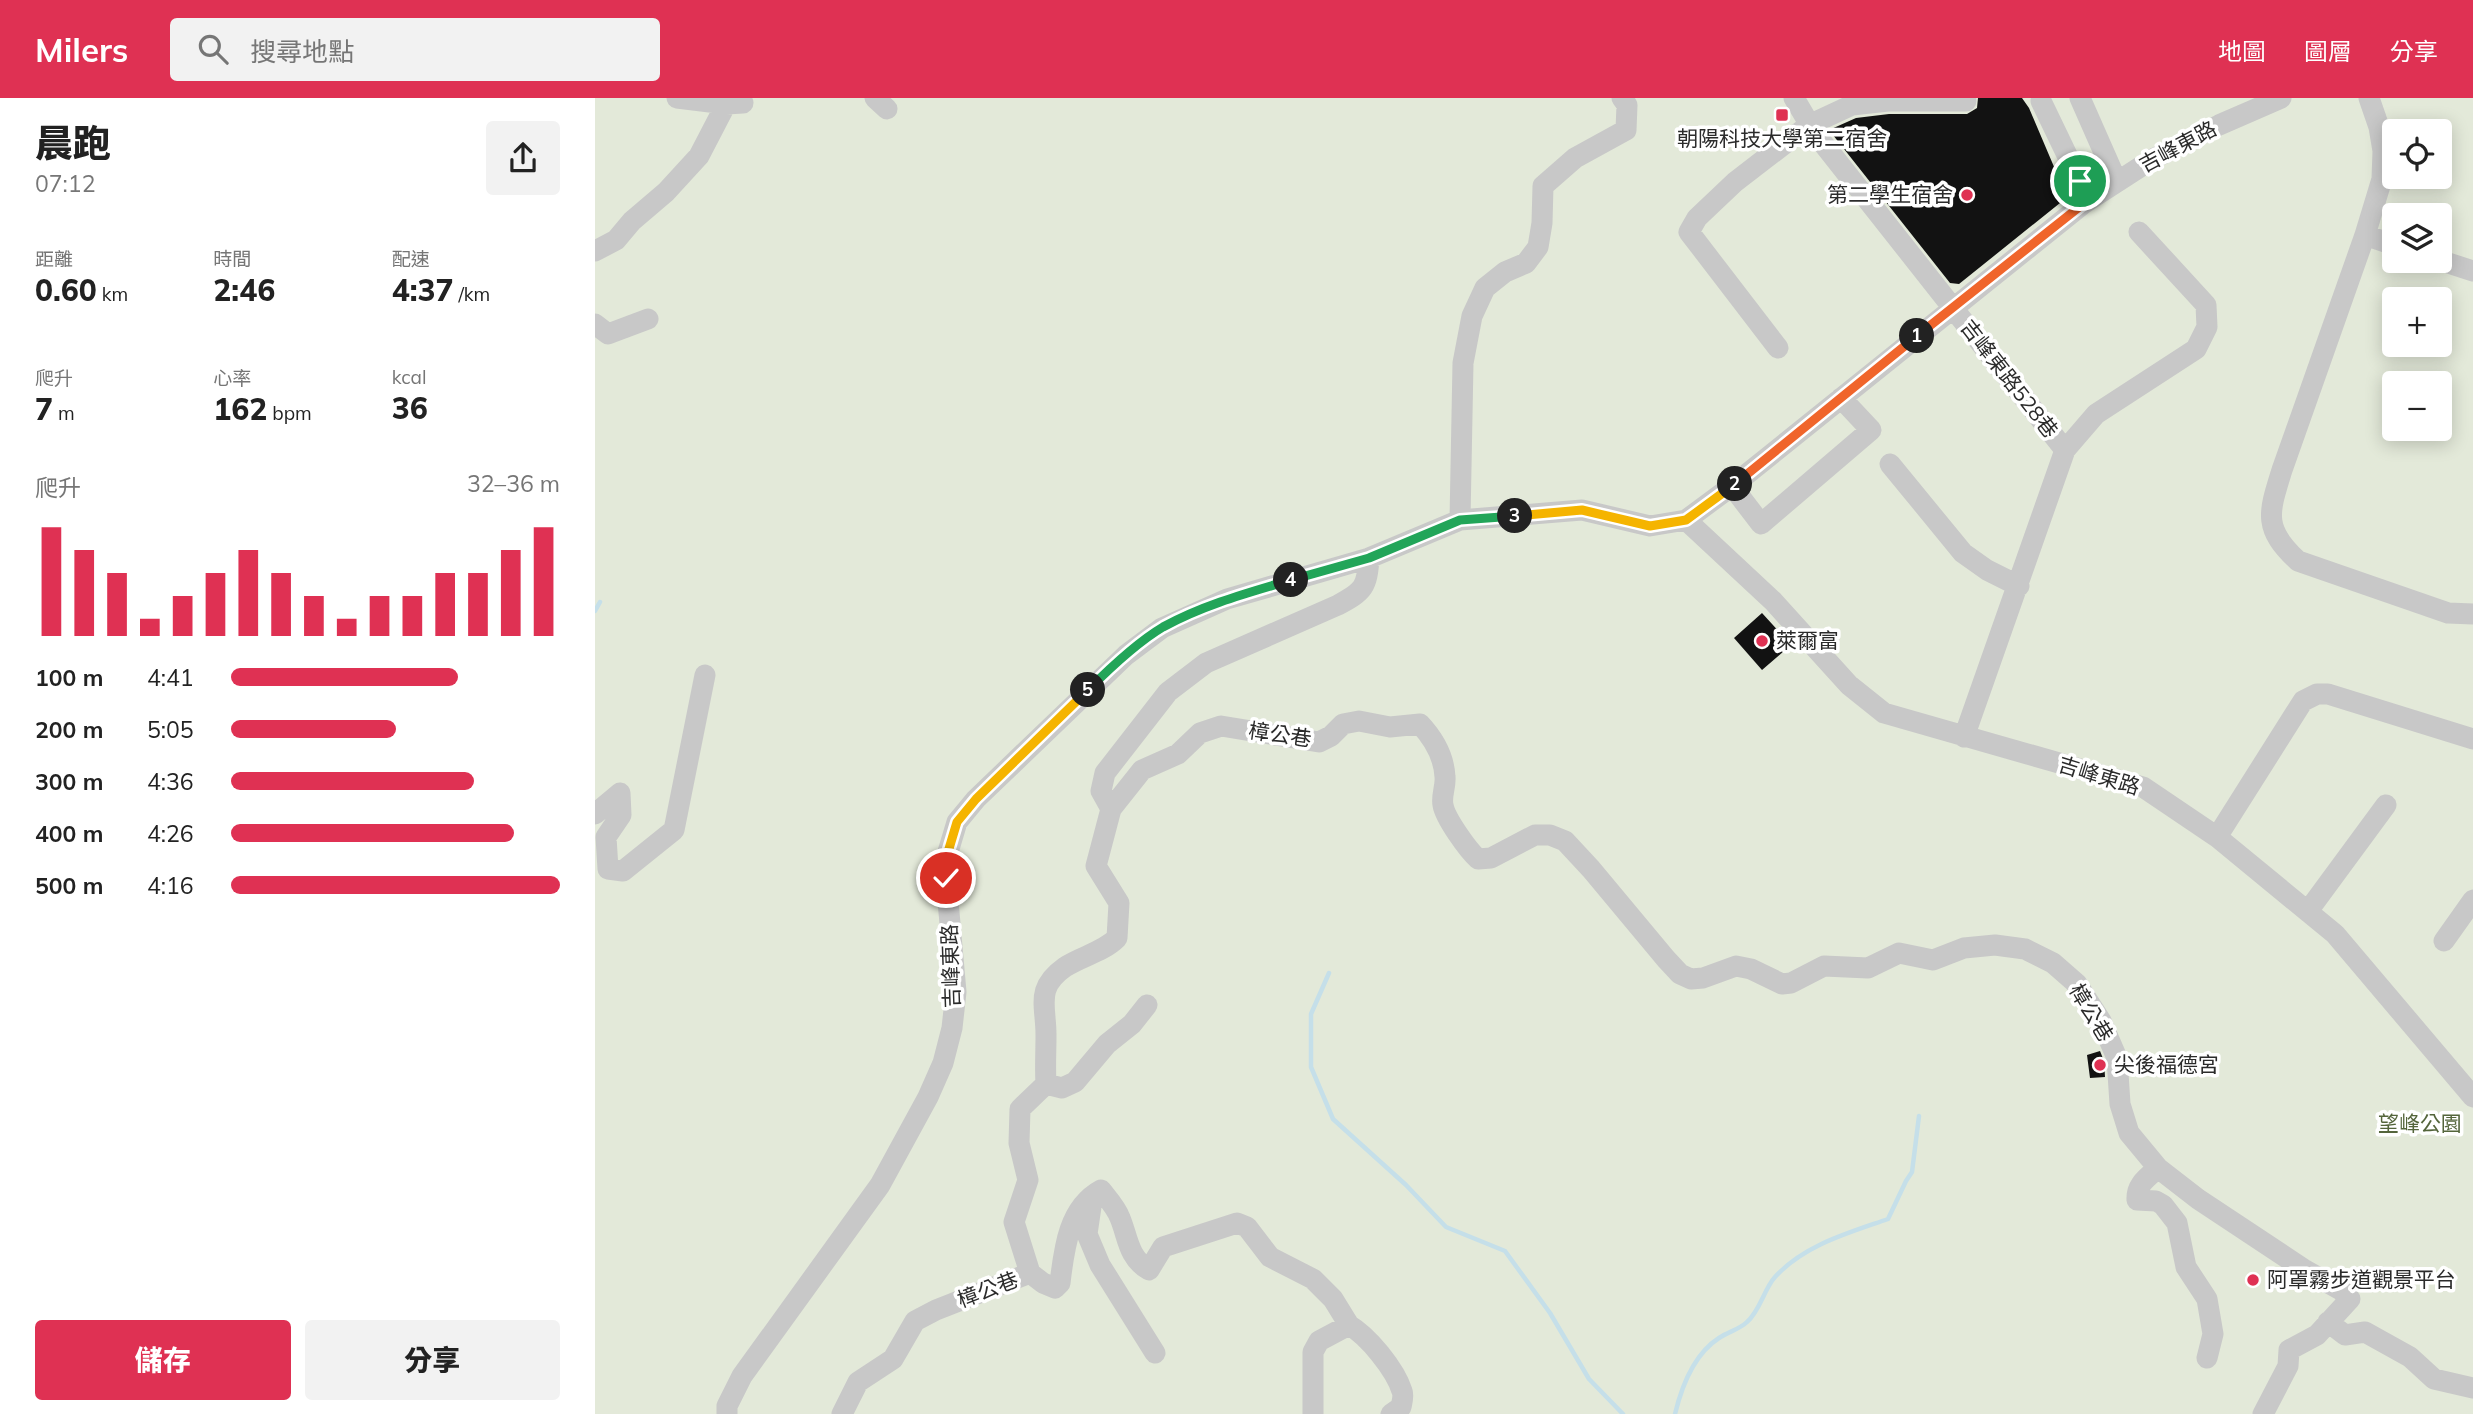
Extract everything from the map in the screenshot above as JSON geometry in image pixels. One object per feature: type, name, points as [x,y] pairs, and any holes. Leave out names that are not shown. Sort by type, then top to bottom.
[{"type":"street","points":[[677,98],[741,101]]},
{"type":"street","points":[[1460,520],[1463,363],[1472,316],[1485,288],[1505,272],[1526,263],[1538,247],[1543,186],[1575,158],[1626,130],[1627,105],[1622,98]]},
{"type":"street","name":"吉峰東路528巷","points":[[1794,98],[1809,125],[2065,450]]},
{"type":"street","points":[[2080,98],[2117,182]]},
{"type":"street","name":"吉峰東路","points":[[727,1414],[727,1406],[742,1376],[880,1185],[928,1097],[943,1063],[952,1028],[956,992],[946,878],[948,852],[957,822],[976,799],[1126,655],[1162,628],[1227,599],[1369,558],[1460,520],[1582,510],[1650,526],[1686,520],[2083,204],[2151,160],[2218,125],[2281,98]]},
{"type":"street","points":[[2369,98],[2379,127],[2383,151],[2382,179],[2365,235],[2282,470],[2272,503],[2271,526],[2282,546],[2298,561],[2448,613],[2473,614]]},
{"type":"street","points":[[595,251],[616,240],[632,221],[666,192],[699,156],[741,101]]},
{"type":"street","points":[[1778,348],[1689,232],[1697,218],[1735,183],[1809,125],[1852,105],[1888,101],[1966,101]]},
{"type":"street","points":[[2041,101],[2080,181],[2083,204]]},
{"type":"street","points":[[1964,737],[2065,450],[2096,414],[2196,349],[2207,327],[2206,305],[2139,232]]},
{"type":"street","points":[[2365,235],[2382,241]]},
{"type":"street","points":[[2452,264],[2473,271]]},
{"type":"street","points":[[595,324],[608,334],[648,319]]},
{"type":"street","points":[[1732,486],[1761,524],[1871,430],[1841,398]]},
{"type":"street","points":[[1890,464],[1963,553],[1987,570],[2019,586]]},
{"type":"street","name":"吉峰東路","points":[[1686,520],[1773,601],[1849,685],[1884,713],[2143,787],[2217,837],[2335,934],[2473,1097]]},
{"type":"street","points":[[1111,809],[1101,791],[1105,773],[1168,692],[1206,663],[1359,594],[1367,581],[1369,558]]},
{"type":"street","points":[[595,814],[620,793],[621,816],[606,837],[608,869],[623,871],[674,830],[705,675]]},
{"type":"street","points":[[2217,837],[2303,701],[2317,694],[2327,694],[2473,739]]},
{"type":"street","name":"樟公巷","points":[[842,1414],[858,1382],[894,1359],[915,1321],[1030,1273],[1014,1222],[1028,1180],[1019,1143],[1020,1108],[1047,1084],[1044,994],[1052,977],[1117,938],[1119,903],[1096,866],[1111,809],[1142,770],[1178,754],[1201,733],[1221,726],[1319,742],[1331,736],[1343,724],[1359,721],[1390,727],[1420,724],[1429,733],[1440,755],[1445,778],[1443,805],[1467,849],[1478,859],[1491,858],[1535,835],[1551,835],[1565,841],[1666,959],[1680,974],[1691,979],[1703,978],[1737,966],[1751,969],[1782,984],[1791,983],[1824,966],[1868,968],[1899,953],[1933,960],[1964,948],[1995,946],[2025,949],[2053,963],[2077,984],[2101,1021],[2117,1058],[2120,1104],[2129,1133],[2154,1162]]},
{"type":"street","points":[[2308,911],[2386,805]]},
{"type":"street","points":[[2444,941],[2473,900]]},
{"type":"street","points":[[1047,1084],[1062,1088],[1075,1082],[1107,1044],[1132,1024],[1147,1004]]},
{"type":"street","points":[[2207,1358],[2213,1334],[2207,1299],[2186,1267],[2177,1223],[2163,1205],[2156,1201],[2137,1199],[2141,1183],[2154,1162],[2198,1199],[2305,1270],[2341,1290],[2350,1299],[2317,1335],[2289,1350],[2288,1366],[2263,1414]]},
{"type":"street","points":[[1030,1273],[1055,1288],[1060,1283],[1066,1241],[1081,1207],[1101,1190],[1121,1219],[1126,1243],[1143,1266],[1150,1270],[1163,1247],[1237,1223],[1247,1227],[1270,1257],[1313,1279],[1333,1299],[1349,1325],[1362,1332],[1392,1371],[1403,1393],[1401,1407],[1391,1414]]},
{"type":"street","points":[[1092,1195],[1087,1234],[1100,1265],[1155,1353]]},
{"type":"street","points":[[2328,1322],[2345,1335],[2365,1332],[2410,1357],[2434,1379],[2473,1388]]},
{"type":"street","points":[[1313,1414],[1313,1352],[1319,1341],[1349,1325]]},
{"type":"green space","name":"望峰公園","points":[[595,98],[2473,98],[2473,1414],[595,1414]]},
{"type":"building","name":"第二學生宿舍","points":[[1978,98],[2022,98],[2029,108],[2063,188],[2060,203],[1959,284],[1950,283],[1829,130],[1856,118],[1889,114],[1967,114],[1977,108]]},
{"type":"building","name":"萊爾富","points":[[1762,613],[1791,645],[1762,670],[1734,638]]},
{"type":"building","points":[[2100,1051],[2105,1077],[2090,1078],[2087,1055]]},
{"type":"waterway","points":[[595,611],[600,602]]},
{"type":"waterway","points":[[1329,973],[1311,1014],[1311,1067],[1333,1119],[1406,1185],[1446,1227],[1505,1251],[1550,1313],[1589,1379],[1623,1414]]},
{"type":"waterway","points":[[1675,1414],[1685,1381],[1696,1361],[1710,1345],[1741,1327],[1751,1317],[1771,1282],[1787,1266],[1799,1256],[1827,1241],[1888,1219],[1912,1172],[1919,1116]]},
{"type":"place","name":"朝陽科技大學第二宿舍","points":[[1782,115]]},
{"type":"place","name":"第二學生宿舍","points":[[1967,195]]},
{"type":"place","name":"萊爾富","points":[[1762,641]]},
{"type":"place","name":"尖後福德宮","points":[[2100,1065]]},
{"type":"place","name":"阿罩霧步道觀景平台","points":[[2253,1280]]},
{"type":"route","points":[[946,878],[948,852],[957,822],[976,799],[1095,682],[1162,628],[1227,599],[1369,558],[1460,520],[1582,510],[1650,526],[1686,520],[2083,204],[2080,181]]}]
